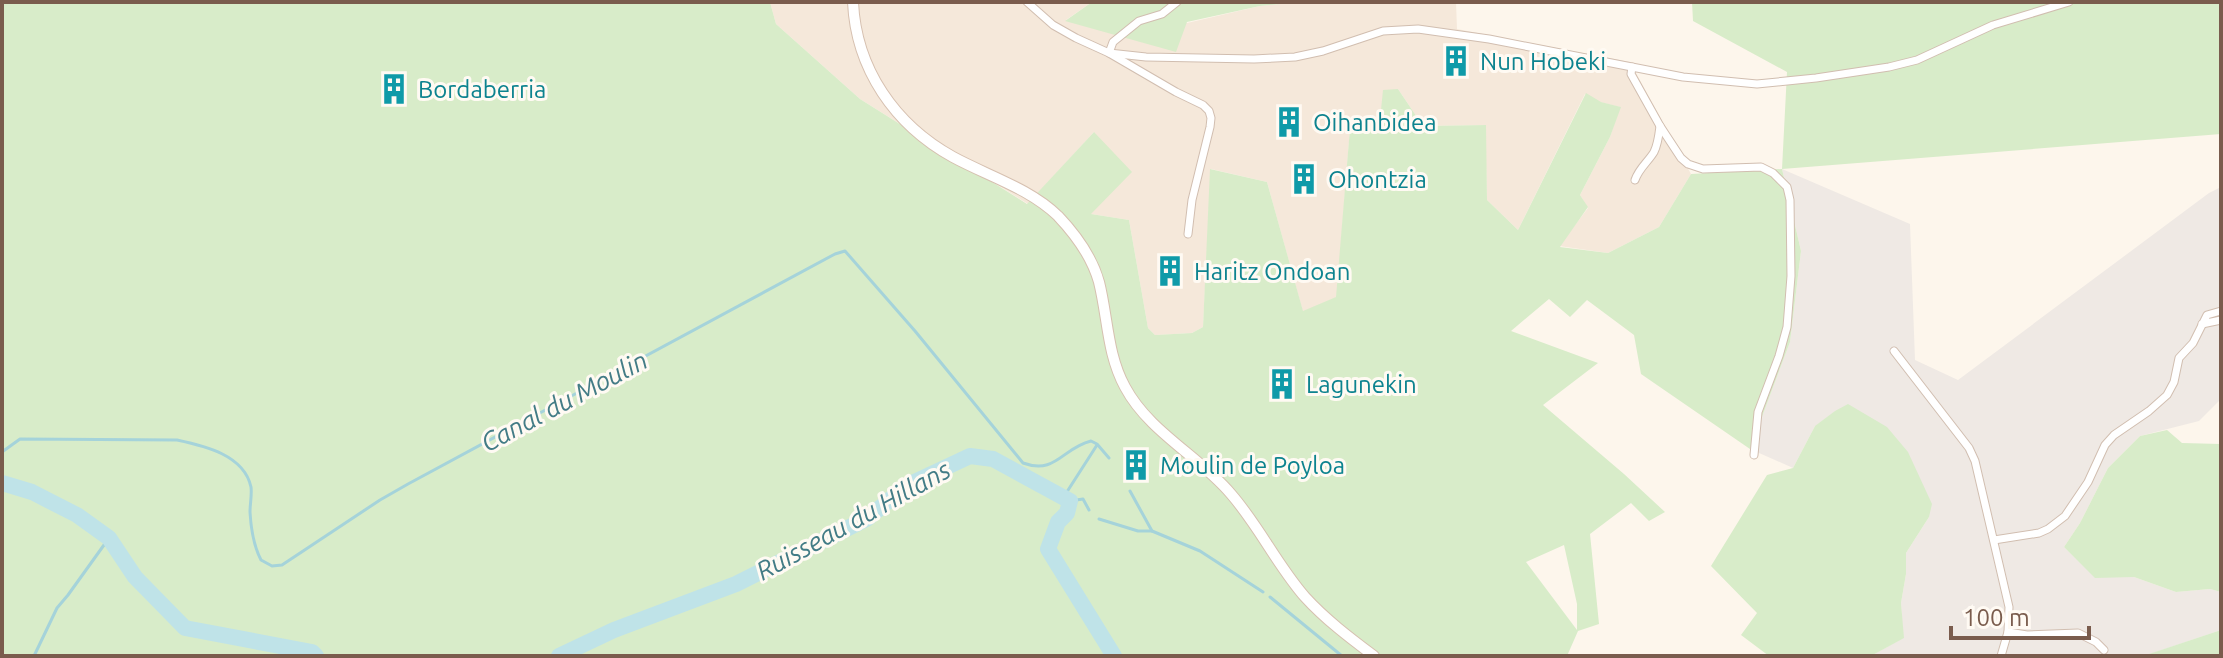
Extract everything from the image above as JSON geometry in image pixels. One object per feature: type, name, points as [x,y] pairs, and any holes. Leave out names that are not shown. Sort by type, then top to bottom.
[{"type":"street","points":[[853,2],[854,21],[863,56],[878,88],[892,107],[919,135],[952,156],[1034,198],[1066,225],[1084,248],[1093,268],[1117,372],[1134,401],[1232,495],[1319,612],[1374,656]]},
{"type":"street","points":[[1027,2],[1053,25],[1109,53],[1209,111],[1211,118],[1192,200],[1188,234]]},
{"type":"street","points":[[1109,53],[1113,42],[1139,21],[1162,14],[1177,2]]},
{"type":"street","points":[[1109,53],[1213,59],[1295,57],[1383,31],[1418,29],[1489,39],[1683,77],[1757,84],[1828,77],[1917,60],[1993,25],[2069,2]]},
{"type":"street","points":[[1632,67],[1631,74],[1660,126],[1688,164],[1712,169],[1761,167],[1781,178],[1787,187],[1790,200],[1791,276],[1787,327],[1758,412],[1754,455]]},
{"type":"street","points":[[1635,180],[1653,153],[1660,126]]},
{"type":"street","points":[[1994,540],[2039,533],[2065,516],[2088,482],[2105,445],[2167,395],[2174,382],[2179,358],[2193,343],[2207,315],[2221,311]]},
{"type":"street","points":[[2202,324],[2221,320]]},
{"type":"street","points":[[1894,351],[1969,448],[1980,477],[2009,607],[2008,632],[2001,656]]},
{"type":"street","points":[[2008,632],[2027,635],[2078,633],[2104,650]]},
{"type":"shaded area","points":[[770,2],[1092,2],[1066,20],[1187,23],[1260,6],[1302,2],[1456,2],[1457,29],[1630,62],[1691,174],[1659,227],[1608,253],[1559,246],[1588,208],[1580,195],[1610,137],[1620,107],[1585,94],[1518,230],[1487,200],[1485,125],[1423,126],[1398,89],[1379,131],[1350,128],[1337,297],[1303,312],[1267,182],[1211,169],[1203,327],[1192,333],[1155,335],[1148,328],[1129,220],[1091,214],[1094,132],[1028,204],[860,99],[776,24]]},
{"type":"shaded area","points":[[1782,169],[1910,224],[1915,360],[1958,380],[2221,187],[2221,399],[2199,421],[2140,436],[2108,468],[2064,547],[2095,577],[2134,577],[2176,592],[2210,589],[2221,592],[2221,630],[2144,656],[1871,656],[1903,638],[1901,603],[1906,553],[1929,517],[1815,426],[1793,468],[1750,449],[1790,342],[1801,251]]},
{"type":"green space","points":[[2,2],[770,2],[776,24],[860,99],[1027,204],[1094,132],[1132,172],[1091,214],[1129,220],[1148,328],[1155,335],[1192,333],[1203,327],[1210,169],[1267,182],[1303,311],[1336,297],[1350,128],[1379,130],[1383,90],[1398,89],[1423,126],[1486,125],[1487,200],[1518,230],[1586,93],[1601,102],[1621,107],[1610,137],[1580,195],[1588,207],[1560,247],[1608,253],[1659,227],[1691,174],[1782,169],[1801,251],[1790,342],[1750,449],[1641,374],[1634,335],[1587,300],[1570,317],[1549,299],[1511,331],[1598,363],[1543,405],[1665,512],[1649,521],[1631,503],[1590,534],[1599,624],[1578,631],[1567,656],[2,656]],"holes":[[[1564,545],[1577,604],[1577,630],[1526,562]]]},
{"type":"green space","points":[[1092,2],[1302,2],[1260,6],[1187,22],[1176,52],[1065,21]]},
{"type":"green space","points":[[1692,2],[2221,2],[2221,134],[1782,169],[1787,72],[1693,21]]},
{"type":"green space","points":[[1848,404],[1887,427],[1908,452],[1932,504],[1929,517],[1906,553],[1901,603],[1904,638],[1871,656],[1769,656],[1741,635],[1757,613],[1711,566],[1767,475],[1793,468],[1815,426]]},
{"type":"green space","points":[[2167,430],[2182,443],[2221,444],[2221,592],[2210,589],[2176,592],[2134,577],[2095,578],[2064,547],[2108,468],[2140,436]]},
{"type":"green space","points":[[2221,630],[2221,656],[2144,656],[2146,655]]},
{"type":"waterway","name":"Canal du Moulin","points":[[2,452],[20,439],[177,440],[211,449],[232,460],[247,476],[251,487],[252,531],[258,554],[261,560],[272,566],[282,565],[408,484],[845,251],[1023,463],[1043,466],[1091,441],[1109,458]]},
{"type":"waterway","points":[[1063,498],[1097,445]]},
{"type":"waterway","name":"Ruisseau du Hillans","points":[[559,656],[614,630],[736,584],[868,518],[906,486],[970,456],[993,459],[1070,501],[1048,549],[1114,656]]},
{"type":"waterway","name":"Ruisseau du Hillans","points":[[2,483],[32,492],[77,515],[109,538],[135,577],[185,628],[312,652],[316,656]]},
{"type":"waterway","name":"Canal du Moulin","points":[[1130,491],[1152,531],[1200,551],[1263,592]]},
{"type":"waterway","points":[[1070,501],[1083,499],[1089,510]]},
{"type":"waterway","points":[[1099,519],[1138,531],[1152,531]]},
{"type":"waterway","points":[[34,656],[57,608],[109,538]]},
{"type":"waterway","name":"Canal du Moulin","points":[[1270,597],[1342,656]]},
{"type":"place","name":"Nun Hobeki","points":[[1456,61]]},
{"type":"place","name":"Bordaberria","points":[[394,89]]},
{"type":"place","name":"Oihanbidea","points":[[1289,122]]},
{"type":"place","name":"Ohontzia","points":[[1304,179]]},
{"type":"place","name":"Haritz Ondoan","points":[[1170,271]]},
{"type":"place","name":"Lagunekin","points":[[1282,384]]},
{"type":"place","name":"Moulin de Poyloa","points":[[1136,465]]}]
